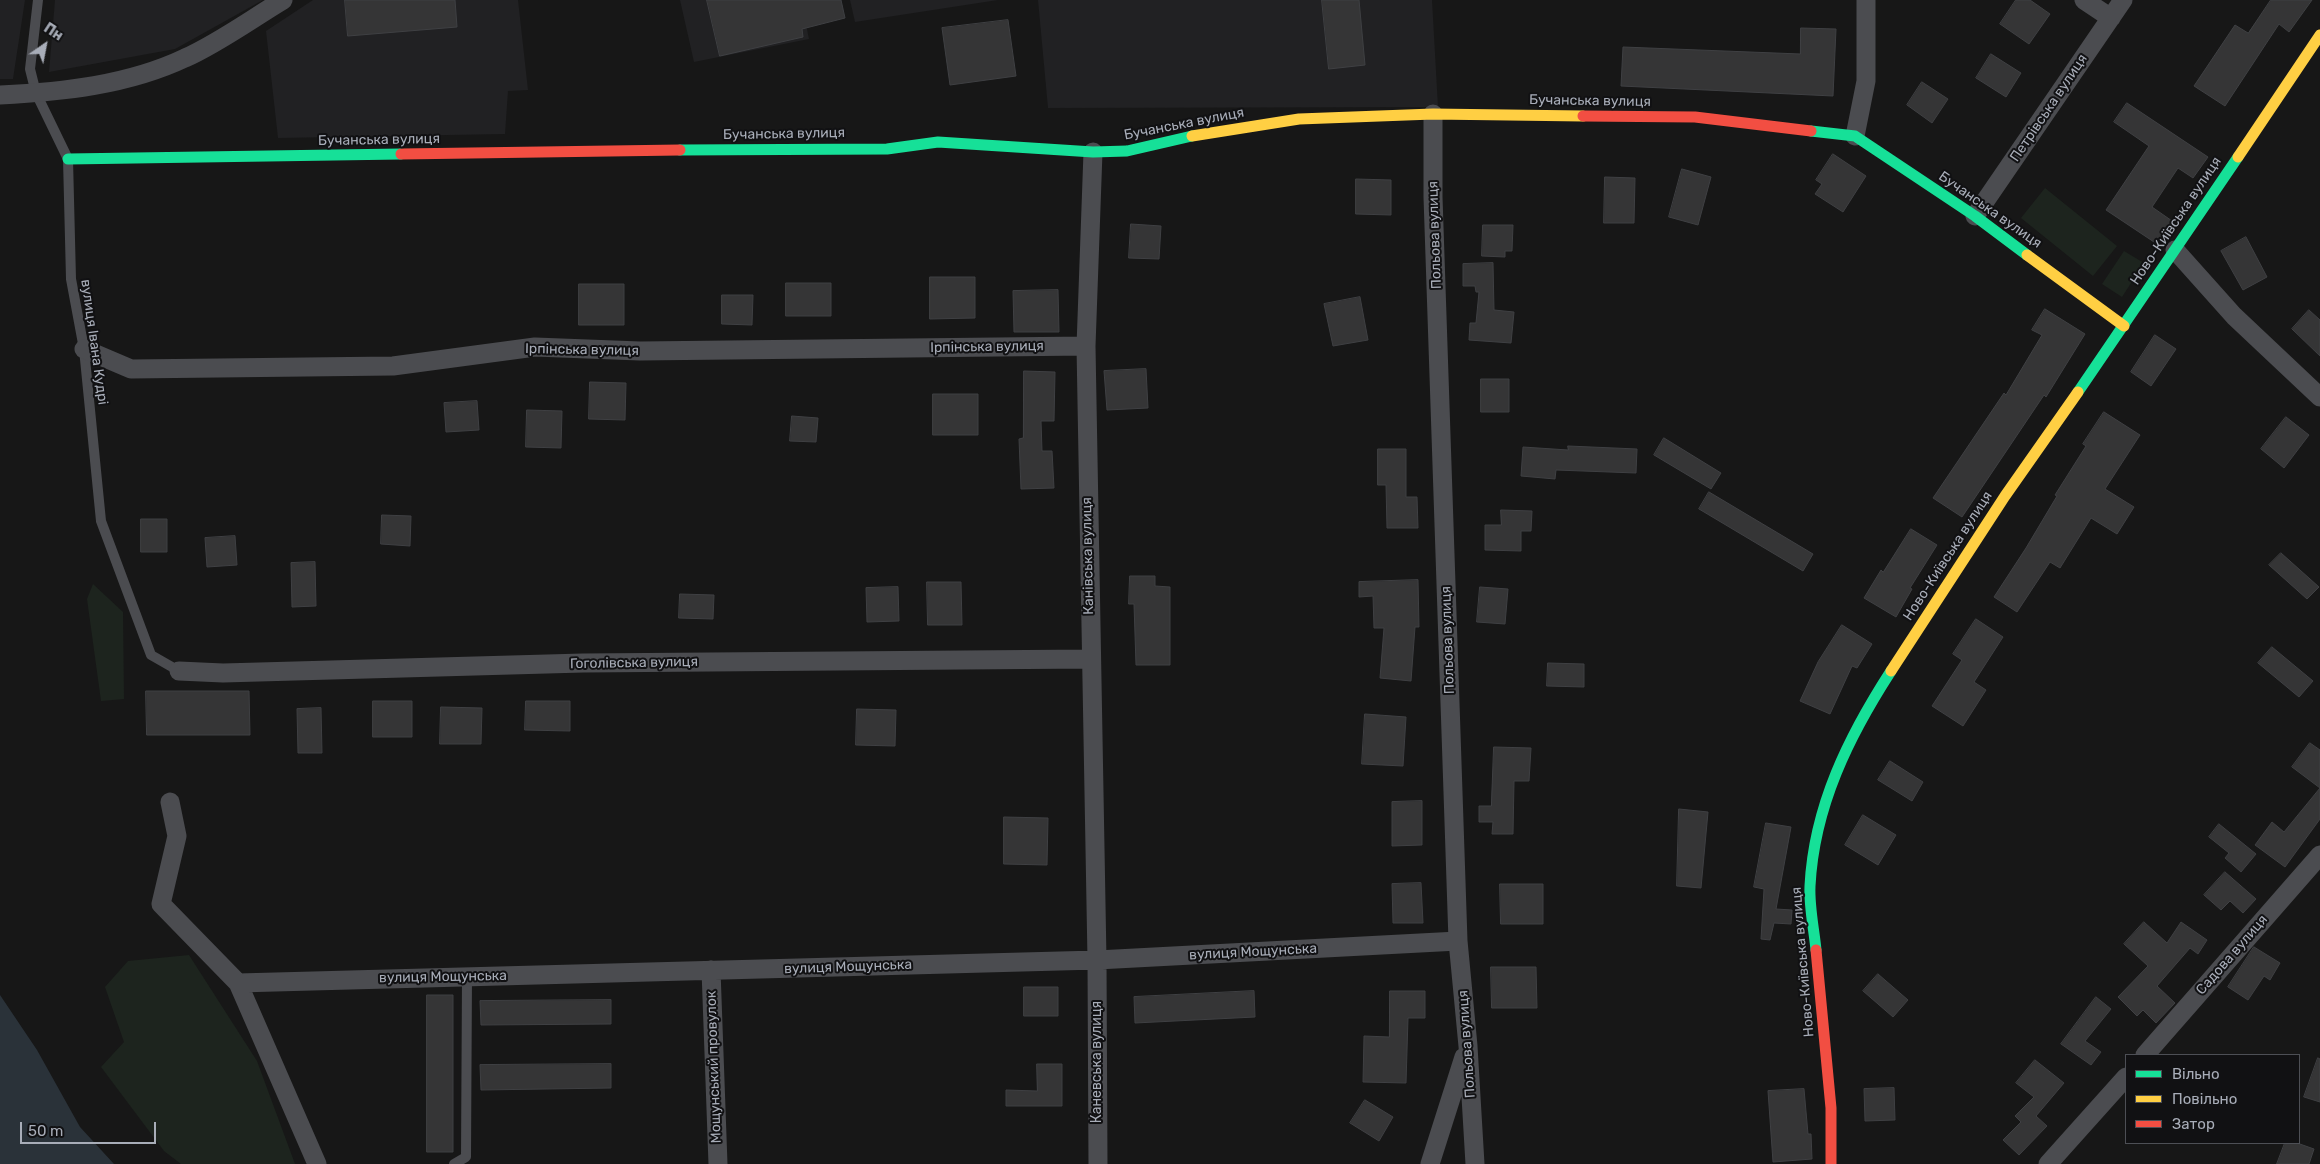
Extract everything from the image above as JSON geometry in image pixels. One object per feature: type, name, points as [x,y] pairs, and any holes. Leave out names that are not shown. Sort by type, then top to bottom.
[{"type":"street","points":[[0,95],[36,93],[121,80],[185,58],[283,0]]},
{"type":"street","points":[[1855,136],[1866,81],[1866,0]]},
{"type":"street","points":[[2084,0],[2111,18]]},
{"type":"street","name":"Петрівська вулиця","points":[[1975,216],[2123,0]]},
{"type":"street","name":"Ново-Київська вулиця","points":[[1831,1164],[1831,1108],[1810,887],[1817,831],[1837,768],[1866,710],[2005,496],[2124,326],[2320,35]]},
{"type":"street","name":"Бучанська вулиця","points":[[68,159],[845,148],[887,150],[938,142],[1093,152],[1127,151],[1183,138],[1299,119],[1432,114],[1696,117],[1855,136],[1975,216],[2124,326]]},
{"type":"street","name":"Польова вулиця","points":[[1432,114],[1458,941],[1468,1046],[1475,1164]]},
{"type":"street","name":"Канівська вулиця","points":[[1093,152],[1086,346],[1090,659],[1097,960]]},
{"type":"street","points":[[2175,250],[2234,316],[2320,397]]},
{"type":"street","name":"Ірпінська вулиця","points":[[84,349],[131,369],[393,366],[535,347],[640,352],[1086,346]]},
{"type":"street","name":"Гоголівська вулиця","points":[[179,671],[223,673],[583,663],[1090,659]]},
{"type":"street","points":[[170,802],[177,836],[161,904],[238,983],[317,1164]]},
{"type":"street","name":"Садова вулиця","points":[[2146,1054],[2320,855]]},
{"type":"street","name":"вулиця Мощунська","points":[[238,983],[1097,960],[1458,941]]},
{"type":"street","name":"Каневська вулиця","points":[[1097,960],[1098,1164]]},
{"type":"street","name":"Мощунський провулок","points":[[711,970],[718,1164]]},
{"type":"street","points":[[1430,1164],[1468,1046]]},
{"type":"street","points":[[2048,1164],[2125,1078]]},
{"type":"lane","name":"вулиця Івана Кудрі","points":[[38,0],[30,69],[36,93],[68,159],[71,279],[84,349],[101,521],[152,655],[179,671]]},
{"type":"lane","points":[[454,1164],[466,1157],[467,977]]},
{"type":"shaded area","points":[[0,0],[25,0],[13,79],[0,79]]},
{"type":"shaded area","points":[[55,0],[263,0],[175,49],[49,72]]},
{"type":"shaded area","points":[[313,0],[518,0],[528,90],[508,91],[505,134],[278,138],[266,31]]},
{"type":"shaded area","points":[[680,0],[801,0],[809,39],[694,62]]},
{"type":"shaded area","points":[[850,0],[998,0],[855,22]]},
{"type":"shaded area","points":[[1038,0],[1432,0],[1438,107],[1048,108]]},
{"type":"shaded area","points":[[2045,188],[2117,246],[2093,276],[2021,218]]},
{"type":"shaded area","points":[[2124,251],[2144,263],[2122,297],[2102,284]]},
{"type":"shaded area","points":[[93,584],[123,612],[124,699],[101,701],[87,599]]},
{"type":"shaded area","points":[[189,955],[257,1061],[295,1164],[181,1164],[164,1151],[101,1067],[124,1042],[105,987],[128,961]]},
{"type":"shaded area","points":[[0,995],[37,1050],[80,1127],[114,1164],[0,1164]]},
{"type":"building","points":[[345,0],[455,0],[457,27],[348,36]]},
{"type":"building","points":[[707,0],[841,0],[845,18],[802,29],[803,37],[720,56]]},
{"type":"building","points":[[1322,0],[1359,0],[1365,65],[1329,69]]},
{"type":"building","points":[[2016,0],[2030,0],[2050,14],[2029,44],[2000,24]]},
{"type":"building","points":[[2271,0],[2312,0],[2289,32],[2279,24],[2225,106],[2194,86],[2235,25],[2248,33]]},
{"type":"building","points":[[1008,20],[1016,76],[950,85],[942,28]]},
{"type":"building","points":[[1801,28],[1836,29],[1833,96],[1621,86],[1623,47],[1800,54]]},
{"type":"building","points":[[1991,54],[2021,73],[2006,97],[1976,78]]},
{"type":"building","points":[[1922,82],[1948,99],[1932,123],[1907,105]]},
{"type":"building","points":[[2127,103],[2208,157],[2193,178],[2178,168],[2152,207],[2175,223],[2160,246],[2106,210],[2149,146],[2114,122]]},
{"type":"building","points":[[1833,154],[1866,176],[1843,212],[1815,194],[1822,184],[1816,180]]},
{"type":"building","points":[[1682,169],[1711,177],[1698,225],[1669,217]]},
{"type":"building","points":[[1605,177],[1635,178],[1634,223],[1604,223]]},
{"type":"building","points":[[1356,179],[1391,180],[1391,215],[1356,214]]},
{"type":"building","points":[[1131,224],[1161,226],[1159,259],[1129,258]]},
{"type":"building","points":[[1483,225],[1513,225],[1512,251],[1505,251],[1505,257],[1482,256]]},
{"type":"building","points":[[2246,237],[2267,277],[2243,290],[2221,251]]},
{"type":"building","points":[[1493,263],[1494,310],[1514,312],[1511,343],[1469,340],[1470,323],[1476,323],[1479,292],[1476,292],[1475,286],[1463,286],[1463,264]]},
{"type":"building","points":[[930,277],[975,277],[975,318],[930,319]]},
{"type":"building","points":[[786,283],[831,283],[831,316],[786,316]]},
{"type":"building","points":[[579,284],[624,284],[624,325],[579,325]]},
{"type":"building","points":[[1058,290],[1059,332],[1014,332],[1013,291]]},
{"type":"building","points":[[722,295],[753,295],[752,325],[722,324]]},
{"type":"building","points":[[1360,297],[1368,340],[1333,346],[1324,304]]},
{"type":"building","points":[[2045,309],[2085,334],[2046,397],[2044,395],[1962,517],[1933,498],[2004,393],[2006,395],[2042,335],[2032,330]]},
{"type":"building","points":[[2309,310],[2320,320],[2320,356],[2292,329]]},
{"type":"building","points":[[2155,335],[2176,349],[2151,386],[2131,372]]},
{"type":"building","points":[[1146,369],[1148,408],[1107,410],[1104,371]]},
{"type":"building","points":[[1024,371],[1055,372],[1054,421],[1041,421],[1042,451],[1052,451],[1054,488],[1021,489],[1019,439],[1023,438]]},
{"type":"building","points":[[1481,379],[1509,379],[1509,412],[1481,412]]},
{"type":"building","points":[[590,382],[626,383],[625,420],[589,419]]},
{"type":"building","points":[[933,394],[978,394],[978,435],[933,435]]},
{"type":"building","points":[[477,401],[479,430],[446,432],[444,403]]},
{"type":"building","points":[[527,410],[562,411],[561,448],[526,447]]},
{"type":"building","points":[[2104,412],[2140,435],[2105,489],[2134,507],[2117,534],[2091,518],[2060,568],[2050,562],[2017,612],[1994,597],[2057,496],[2055,495],[2086,446],[2083,444]]},
{"type":"building","points":[[792,416],[818,418],[816,442],[790,441]]},
{"type":"building","points":[[2286,417],[2309,435],[2284,468],[2261,449]]},
{"type":"building","points":[[1664,438],[1721,473],[1711,489],[1654,455]]},
{"type":"building","points":[[1568,446],[1637,449],[1636,473],[1556,470],[1555,479],[1521,476],[1523,447],[1568,450]]},
{"type":"building","points":[[1378,449],[1406,449],[1406,497],[1417,497],[1418,528],[1387,528],[1386,485],[1378,485]]},
{"type":"building","points":[[1709,492],[1813,554],[1803,571],[1699,509]]},
{"type":"building","points":[[1501,510],[1532,511],[1531,531],[1521,531],[1521,551],[1485,550],[1485,525],[1501,525]]},
{"type":"building","points":[[382,515],[411,516],[410,546],[381,544]]},
{"type":"building","points":[[141,519],[167,519],[167,552],[141,552]]},
{"type":"building","points":[[1911,529],[1937,545],[1910,588],[1912,589],[1896,617],[1864,598],[1881,570],[1883,572]]},
{"type":"building","points":[[235,536],[237,565],[207,567],[205,538]]},
{"type":"building","points":[[2281,553],[2319,587],[2307,599],[2269,565]]},
{"type":"building","points":[[315,562],[316,606],[292,607],[291,563]]},
{"type":"building","points":[[1130,576],[1155,576],[1155,586],[1170,587],[1170,665],[1136,665],[1134,604],[1129,604]]},
{"type":"building","points":[[1418,580],[1419,627],[1415,627],[1411,681],[1380,678],[1384,628],[1374,628],[1373,596],[1359,597],[1359,582]]},
{"type":"building","points":[[927,582],[961,582],[962,625],[928,625]]},
{"type":"building","points":[[898,587],[899,621],[867,622],[866,588]]},
{"type":"building","points":[[1480,587],[1508,589],[1505,624],[1477,622]]},
{"type":"building","points":[[680,594],[714,595],[713,619],[679,618]]},
{"type":"building","points":[[1976,619],[2003,637],[1974,682],[1986,690],[1963,726],[1932,706],[1962,660],[1953,654]]},
{"type":"building","points":[[1842,625],[1872,644],[1857,668],[1852,666],[1830,714],[1800,701],[1818,662]]},
{"type":"building","points":[[2272,647],[2313,681],[2299,697],[2258,663]]},
{"type":"building","points":[[1548,663],[1584,664],[1584,687],[1547,686]]},
{"type":"building","points":[[146,691],[249,691],[250,735],[147,735]]},
{"type":"building","points":[[373,701],[412,701],[412,737],[373,737]]},
{"type":"building","points":[[526,701],[570,701],[570,731],[525,730]]},
{"type":"building","points":[[441,707],[482,708],[481,744],[440,744]]},
{"type":"building","points":[[321,708],[322,753],[298,753],[297,709]]},
{"type":"building","points":[[857,709],[896,710],[895,746],[856,745]]},
{"type":"building","points":[[1365,714],[1406,717],[1403,766],[1362,764]]},
{"type":"building","points":[[2310,743],[2320,750],[2320,788],[2292,767]]},
{"type":"building","points":[[1494,747],[1531,748],[1529,781],[1514,781],[1513,834],[1492,834],[1493,822],[1479,822],[1479,806],[1491,806]]},
{"type":"building","points":[[1890,761],[1923,782],[1912,801],[1878,780]]},
{"type":"building","points":[[2320,788],[2320,819],[2285,867],[2255,845],[2272,822],[2284,832]]},
{"type":"building","points":[[1422,801],[1422,845],[1392,846],[1392,802]]},
{"type":"building","points":[[1679,809],[1708,812],[1701,888],[1677,886]]},
{"type":"building","points":[[1863,815],[1896,835],[1878,865],[1845,845]]},
{"type":"building","points":[[1004,817],[1048,818],[1047,865],[1004,864]]},
{"type":"building","points":[[1766,823],[1791,827],[1776,909],[1792,910],[1791,924],[1774,923],[1770,940],[1761,939],[1764,889],[1754,887]]},
{"type":"building","points":[[2219,824],[2256,854],[2241,872],[2225,858],[2229,853],[2209,837]]},
{"type":"building","points":[[2225,872],[2256,899],[2243,913],[2230,901],[2221,910],[2204,895]]},
{"type":"building","points":[[1421,883],[1423,923],[1393,923],[1392,884]]},
{"type":"building","points":[[1500,884],[1543,884],[1543,924],[1501,924]]},
{"type":"building","points":[[2144,922],[2167,943],[2181,922],[2207,940],[2198,954],[2190,948],[2157,986],[2175,1003],[2156,1023],[2143,1010],[2137,1016],[2118,997],[2148,966],[2124,944]]},
{"type":"building","points":[[2254,947],[2280,963],[2270,980],[2264,976],[2248,1000],[2228,987]]},
{"type":"building","points":[[1491,967],[1536,967],[1537,1008],[1492,1008]]},
{"type":"building","points":[[1878,974],[1908,1000],[1893,1017],[1863,991]]},
{"type":"building","points":[[1024,987],[1058,987],[1058,1016],[1024,1016]]},
{"type":"building","points":[[1254,991],[1255,1017],[1135,1023],[1134,997]]},
{"type":"building","points":[[1390,991],[1425,991],[1425,1018],[1408,1018],[1406,1083],[1363,1082],[1364,1036],[1389,1037]]},
{"type":"building","points":[[427,995],[453,995],[453,1152],[427,1152]]},
{"type":"building","points":[[2096,997],[2111,1009],[2085,1041],[2101,1052],[2091,1065],[2061,1044]]},
{"type":"building","points":[[611,1000],[611,1024],[481,1025],[480,1001]]},
{"type":"building","points":[[2318,1058],[2320,1059],[2320,1102],[2304,1097]]},
{"type":"building","points":[[2035,1060],[2064,1083],[2036,1116],[2047,1126],[2019,1155],[2003,1140],[2021,1122],[2015,1116],[2034,1097],[2016,1083]]},
{"type":"building","points":[[611,1064],[611,1088],[481,1090],[480,1065]]},
{"type":"building","points":[[1037,1064],[1062,1064],[1062,1106],[1006,1106],[1006,1090],[1037,1091]]},
{"type":"building","points":[[1894,1088],[1895,1120],[1865,1121],[1864,1089]]},
{"type":"building","points":[[1804,1089],[1808,1134],[1811,1134],[1812,1159],[1773,1162],[1768,1091]]},
{"type":"building","points":[[1365,1100],[1393,1117],[1379,1141],[1350,1123]]},
{"type":"building","points":[[2285,1144],[2300,1144],[2314,1149],[2309,1164],[2277,1164]]},
{"type":"traffic: fast","points":[[1811,131],[1855,136],[1975,216],[2027,255]]},
{"type":"traffic: fast","points":[[680,150],[887,149],[938,142],[1093,152],[1127,151],[1192,136]]},
{"type":"traffic: fast","points":[[68,159],[401,154]]},
{"type":"traffic: fast","points":[[2078,392],[2238,157]]},
{"type":"traffic: fast","points":[[1816,950],[1810,886],[1818,828],[1826,800],[1848,746],[1891,671]]},
{"type":"traffic: slow","points":[[2238,157],[2320,35]]},
{"type":"traffic: slow","points":[[1192,136],[1299,119],[1433,114],[1583,116]]},
{"type":"traffic: slow","points":[[2027,255],[2124,326]]},
{"type":"traffic: slow","points":[[1891,671],[2005,496],[2078,392]]},
{"type":"traffic: jam","points":[[1583,116],[1695,117],[1811,131]]},
{"type":"traffic: jam","points":[[401,154],[680,150]]},
{"type":"traffic: jam","points":[[1816,950],[1831,1108],[1831,1164]]}]
